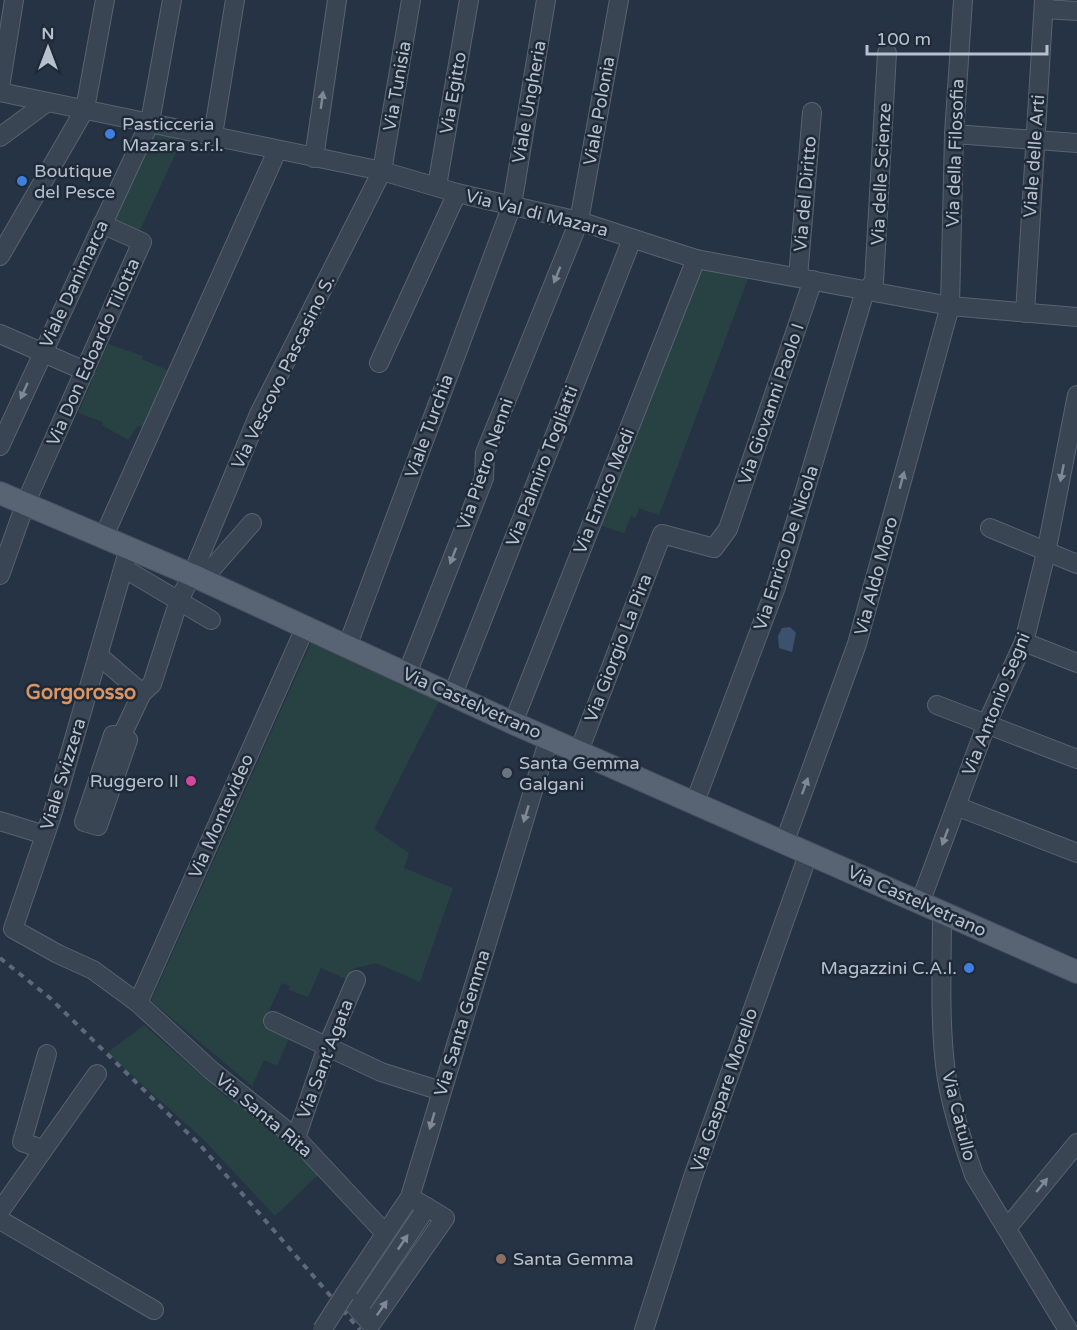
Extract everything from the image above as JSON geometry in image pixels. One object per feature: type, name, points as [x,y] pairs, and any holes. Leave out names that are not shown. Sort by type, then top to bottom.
[{"type":"main road","name":"Via Castelvetrano","points":[[0,492],[104,536],[127,558],[197,578],[513,723],[1077,972]]},
{"type":"street","points":[[0,256],[85,109],[105,0]]},
{"type":"street","name":"Viale Danimarca","points":[[0,446],[41,353],[150,123],[172,0]]},
{"type":"street","points":[[213,135],[235,0]]},
{"type":"street","name":"Via Tunisia","points":[[382,171],[411,0]]},
{"type":"street","name":"Via Egitto","points":[[437,186],[469,0]]},
{"type":"street","name":"Viale Ungheria","points":[[512,205],[546,0]]},
{"type":"street","name":"Viale Polonia","points":[[579,221],[620,0]]},
{"type":"street","name":"Via della Filosofia","points":[[950,306],[954,134],[963,0]]},
{"type":"street","points":[[314,158],[332,1]]},
{"type":"street","points":[[1044,4],[1077,11]]},
{"type":"street","name":"Viale delle Arti","points":[[1024,313],[1044,4]]},
{"type":"street","points":[[0,90],[8,8]]},
{"type":"street","name":"Via delle Scienze","points":[[866,291],[874,282],[877,261],[887,53]]},
{"type":"street","name":"Via Val di Mazara","points":[[0,90],[46,103],[85,109],[213,135],[277,151],[382,171],[457,193],[579,221],[696,260],[806,278],[950,306],[1077,317]]},
{"type":"street","points":[[0,137],[46,103]]},
{"type":"street","name":"Via del Diritto","points":[[806,278],[812,112]]},
{"type":"street","points":[[954,134],[1077,143]]},
{"type":"street","points":[[104,536],[277,151]]},
{"type":"street","name":"Via Vescovo Pascasino S.","points":[[197,578],[259,414],[382,171]]},
{"type":"street","points":[[379,363],[457,193]]},
{"type":"street","name":"Viale Turchia","points":[[347,647],[512,205]]},
{"type":"street","name":"Via Pietro Nenni","points":[[407,674],[484,478],[485,453],[579,221]]},
{"type":"street","name":"Via Don Edoardo Tilotta","points":[[0,575],[26,502],[142,242],[102,224]]},
{"type":"street","name":"Via Palmiro Togliatti","points":[[453,694],[632,239]]},
{"type":"street","name":"Via Enrico Medi","points":[[513,723],[696,260]]},
{"type":"street","name":"Via Giovanni Paolo I","points":[[657,544],[662,534],[714,548],[728,529],[806,278]]},
{"type":"street","name":"Via Enrico De Nicola","points":[[695,802],[776,587],[866,291]]},
{"type":"street","name":"Via Aldo Moro","points":[[784,841],[857,644],[950,306]]},
{"type":"street","points":[[0,334],[86,370]]},
{"type":"street","name":"Via Antonio Segni","points":[[920,903],[987,723],[1024,642],[1046,553],[1077,395]]},
{"type":"street","points":[[53,812],[84,822],[113,735],[122,735],[142,693],[152,684],[178,600],[252,523]]},
{"type":"street","points":[[990,528],[1077,564]]},
{"type":"street","name":"Via Giorgio La Pira","points":[[579,751],[657,544]]},
{"type":"street","points":[[127,558],[178,600],[212,620]]},
{"type":"street","name":"Viale Svizzera","points":[[13,929],[53,812],[127,558]]},
{"type":"street","name":"Via Montevideo","points":[[138,1003],[305,628]]},
{"type":"street","points":[[1024,642],[1077,663]]},
{"type":"street","points":[[98,655],[142,693]]},
{"type":"street","points":[[937,705],[1077,759]]},
{"type":"street","name":"Via Santa Gemma","points":[[322,1330],[384,1232],[410,1197],[549,738]]},
{"type":"street","points":[[956,806],[1077,853]]},
{"type":"street","points":[[0,821],[45,835]]},
{"type":"street","name":"Via Gaspare Morello","points":[[644,1330],[693,1178],[809,852]]},
{"type":"street","name":"Via Catullo","points":[[942,912],[941,1018],[946,1074],[974,1175],[1008,1227],[1068,1330]]},
{"type":"street","name":"Via Santa Rita","points":[[13,929],[93,970],[138,1003],[212,1071],[296,1138],[384,1232]]},
{"type":"street","name":"Via Sant'Agata","points":[[296,1138],[327,1047],[356,980]]},
{"type":"street","points":[[273,1021],[381,1072],[441,1091]]},
{"type":"street","points":[[42,1149],[22,1142],[47,1054]]},
{"type":"street","points":[[0,1210],[97,1074]]},
{"type":"street","points":[[1008,1227],[1077,1143]]},
{"type":"street","points":[[345,1294],[359,1308],[427,1207],[410,1197]]},
{"type":"street","points":[[0,1220],[154,1310]]},
{"type":"green space","points":[[157,130],[184,136],[140,230],[112,218]]},
{"type":"green space","points":[[698,269],[749,276],[659,515],[639,508],[636,518],[631,516],[624,533],[599,525]]},
{"type":"green space","points":[[108,344],[143,356],[142,359],[170,371],[147,425],[137,427],[128,440],[102,425],[103,422],[78,413]]},
{"type":"green space","points":[[311,643],[440,699],[374,829],[409,853],[404,868],[453,888],[420,982],[376,963],[352,969],[348,980],[321,968],[308,997],[289,990],[290,986],[282,983],[262,1025],[289,1038],[277,1066],[264,1060],[252,1086],[151,1001]]},
{"type":"green space","points":[[144,1025],[226,1097],[278,1132],[318,1175],[275,1216],[204,1140],[107,1053]]},
{"type":"water","points":[[790,627],[796,633],[792,652],[779,648],[778,636],[782,628]]},
{"type":"railway","points":[[0,958],[50,998],[200,1145],[360,1330]]},
{"type":"place","name":"Pasticceria Mazara s.r.l.","points":[[110,134]]},
{"type":"place","name":"Boutique del Pesce","points":[[22,181]]},
{"type":"place","name":"Santa Gemma Galgani","points":[[507,773]]},
{"type":"place","name":"Ruggero II","points":[[191,781]]},
{"type":"place","name":"Magazzini C.A.I.","points":[[969,968]]},
{"type":"place","name":"Santa Gemma","points":[[501,1259]]},
{"type":"district","name":"Gorgorosso","points":[[81,692]]}]
